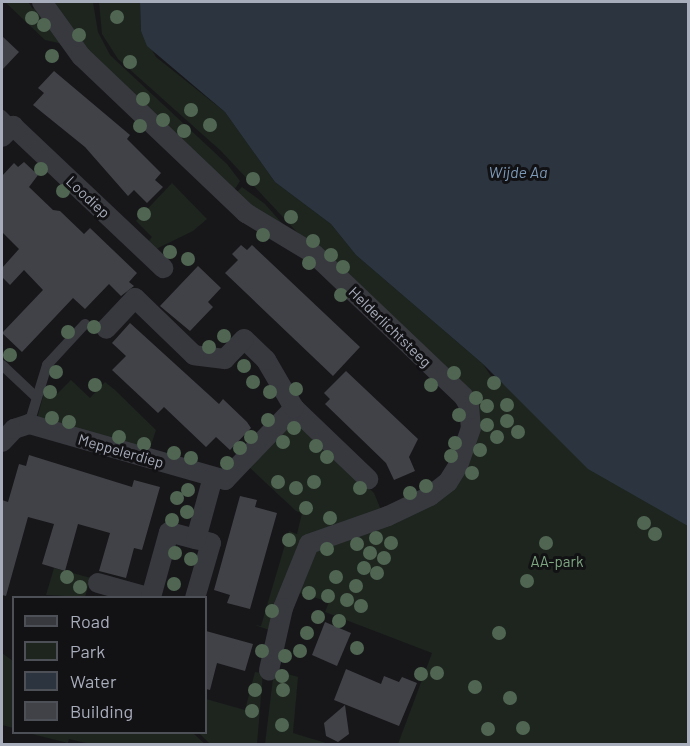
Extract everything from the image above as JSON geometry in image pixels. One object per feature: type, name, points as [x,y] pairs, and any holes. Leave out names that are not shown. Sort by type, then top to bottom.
[{"type":"street","name":"Helderlichtsteeg","points":[[42,2],[81,56],[246,213],[314,254],[464,397],[469,406],[472,417],[467,442],[448,482],[430,496],[388,516],[309,544],[283,608],[269,670]]},
{"type":"street","name":"Loodiep","points":[[5,126],[163,268]]},
{"type":"street","points":[[106,329],[135,298],[194,355],[225,359],[244,339],[266,360],[294,408],[368,479]]},
{"type":"street","points":[[196,540],[213,477],[225,480],[294,408]]},
{"type":"street","points":[[2,442],[14,429],[29,424]]},
{"type":"street","name":"Meppelerdiep","points":[[29,424],[213,477]]},
{"type":"street","points":[[151,596],[169,532],[210,543],[195,596]]},
{"type":"street","points":[[98,583],[147,596]]},
{"type":"lane","points":[[29,424],[47,364],[85,324]]},
{"type":"lane","points":[[2,364],[36,397]]},
{"type":"green space","points":[[5,2],[28,2],[33,9],[38,5],[63,44],[45,40]]},
{"type":"green space","points":[[49,2],[93,2],[98,32],[110,55],[227,164],[240,181],[233,192],[78,44]]},
{"type":"green space","name":"AA-park","points":[[99,2],[140,2],[141,31],[156,57],[225,112],[275,182],[331,224],[356,255],[483,364],[491,376],[688,503],[688,744],[398,744],[432,653],[325,612],[329,602],[293,591],[312,548],[441,497],[477,424],[221,151],[118,59],[102,34]]},
{"type":"green space","points":[[172,183],[207,219],[193,231],[156,249],[145,245],[152,237],[136,221]]},
{"type":"green space","points":[[242,187],[265,204],[287,229],[235,194]]},
{"type":"green space","points":[[71,380],[90,398],[105,382],[115,390],[156,430],[149,451],[37,419],[44,393],[54,397]]},
{"type":"green space","points":[[294,422],[303,425],[374,493],[381,510],[315,532],[269,630],[255,625],[261,626],[289,531],[297,534],[302,513],[296,511],[248,466]]},
{"type":"green space","points":[[54,568],[91,578],[85,596],[46,595]]},
{"type":"green space","points":[[2,653],[12,660],[12,728],[2,725]]},
{"type":"green space","points":[[274,670],[298,677],[293,733],[329,744],[265,744]]},
{"type":"green space","points":[[255,672],[263,673],[257,744],[210,744],[200,734],[207,734],[207,699],[245,710]]},
{"type":"green space","points":[[32,734],[194,734],[205,744],[90,744],[69,739],[68,743]]},
{"type":"water","name":"Wijde Aa","points":[[140,2],[688,2],[688,526],[588,469],[483,364],[356,255],[331,224],[275,182],[225,112],[147,46],[141,31]]},
{"type":"building","points":[[2,36],[19,52],[2,70]]},
{"type":"building","points":[[54,71],[130,135],[127,139],[161,173],[155,180],[163,187],[147,203],[134,190],[128,196],[85,147],[33,105],[44,93],[38,88]]},
{"type":"building","points":[[24,162],[38,175],[29,187],[53,210],[60,211],[84,234],[90,228],[137,273],[129,282],[134,286],[121,296],[109,284],[85,309],[73,298],[22,352],[2,333],[43,290],[24,270],[10,285],[2,277],[2,268],[19,249],[2,232],[2,176],[14,163],[18,167]]},
{"type":"building","points":[[241,245],[247,250],[252,245],[360,347],[333,376],[225,273],[238,260],[232,254]]},
{"type":"building","points":[[198,266],[221,288],[208,302],[213,307],[190,331],[160,306]]},
{"type":"building","points":[[130,323],[219,404],[223,399],[247,422],[251,428],[230,450],[216,437],[206,447],[164,407],[158,413],[112,370],[126,356],[112,343]]},
{"type":"building","points":[[346,371],[418,439],[409,457],[415,471],[394,480],[386,463],[325,404],[330,399],[324,393]]},
{"type":"building","points":[[29,455],[132,487],[134,480],[160,487],[142,550],[134,548],[126,578],[99,571],[110,533],[78,524],[65,571],[42,564],[54,524],[28,517],[6,596],[2,595],[2,500],[8,502],[19,464],[26,466]]},
{"type":"building","points":[[240,496],[257,500],[255,507],[277,513],[250,609],[227,603],[230,595],[214,590]]},
{"type":"building","points":[[325,622],[351,633],[337,666],[312,655]]},
{"type":"building","points":[[207,631],[253,644],[245,671],[217,663],[210,690],[207,689]]},
{"type":"building","points":[[346,669],[381,684],[384,676],[399,682],[402,677],[417,683],[399,726],[334,700]]},
{"type":"building","points":[[345,705],[349,734],[338,742],[326,736],[324,723]]}]
